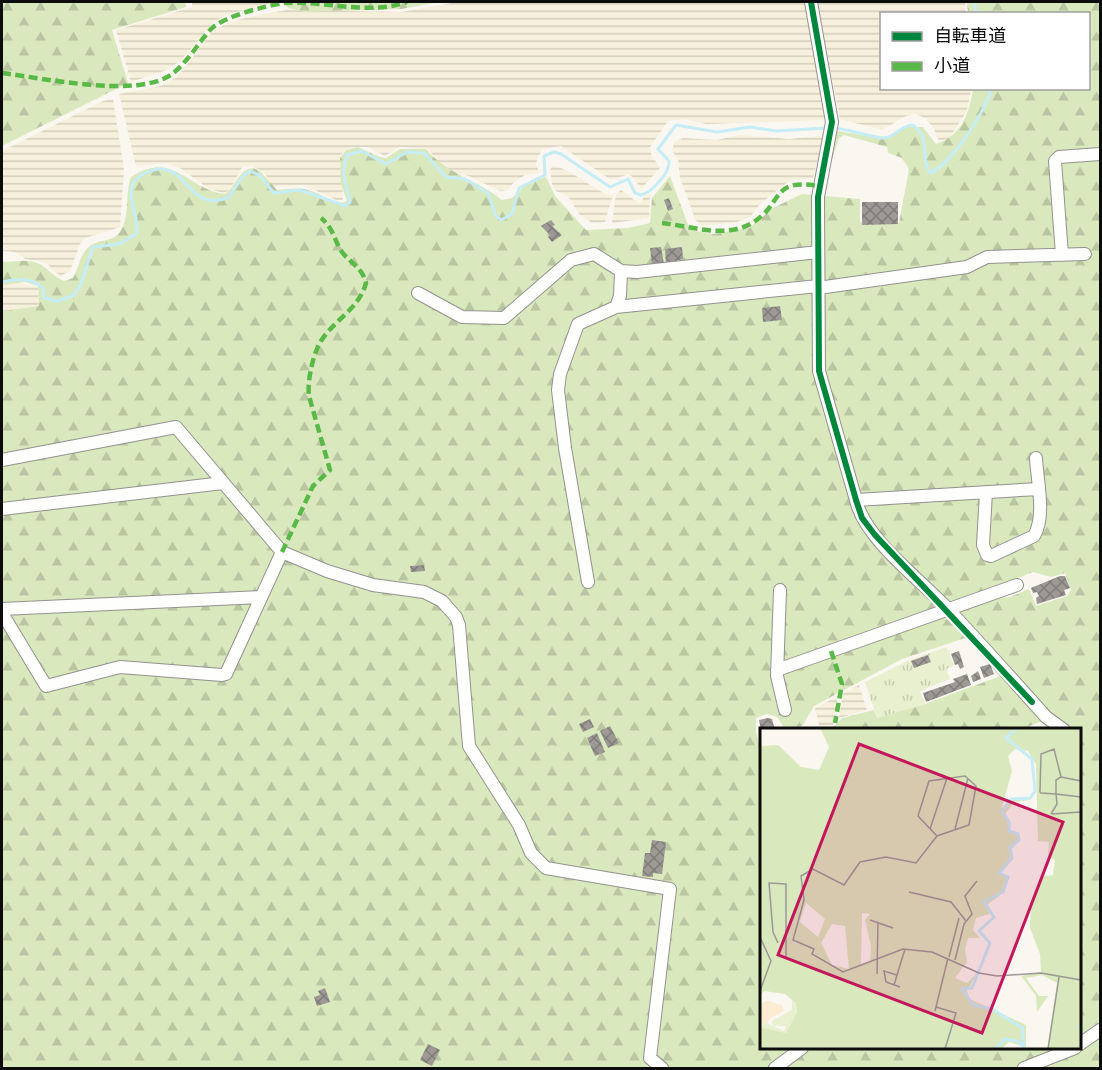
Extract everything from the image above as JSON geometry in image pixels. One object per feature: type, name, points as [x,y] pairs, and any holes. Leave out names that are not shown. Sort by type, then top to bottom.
[{"type":"street","points":[[810,2],[832,122],[818,197],[818,349],[821,387],[862,518],[875,535],[948,610],[1046,717],[1062,728]]},
{"type":"street","points":[[1062,255],[1055,161],[1059,157],[1101,154]]},
{"type":"street","points":[[418,293],[462,317],[504,318],[571,260],[594,254],[621,271],[681,268],[818,252]]},
{"type":"street","points":[[588,582],[563,437],[558,390],[560,374],[578,324],[616,307],[818,287],[967,267],[987,257],[1085,254]]},
{"type":"street","points":[[616,307],[620,296],[621,271]]},
{"type":"street","points":[[2,460],[176,427],[282,552],[327,571],[373,585],[424,592],[441,601],[456,617],[459,625],[469,746],[519,825],[534,858],[546,868],[670,889],[650,1058],[662,1068]]},
{"type":"street","points":[[986,492],[983,545],[987,555],[991,556],[1034,536],[1039,516],[1036,458]]},
{"type":"street","points":[[2,509],[223,483]]},
{"type":"street","points":[[856,500],[1038,489]]},
{"type":"street","points":[[261,597],[2,611],[46,686],[120,667],[222,675],[226,674],[282,552]]},
{"type":"street","points":[[777,670],[1017,585]]},
{"type":"street","points":[[780,590],[777,670],[785,710]]},
{"type":"street","points":[[1081,1043],[1101,1030]]},
{"type":"street","points":[[775,1068],[799,1049]]},
{"type":"street","points":[[1024,1068],[1070,1049]]},
{"type":"shaded area","points":[[192,2],[276,2],[225,15],[213,23],[180,61],[167,70],[131,82],[116,30],[192,7]]},
{"type":"shaded area","points":[[457,2],[806,2],[826,120],[706,124],[684,119],[668,121],[650,147],[651,154],[660,168],[641,189],[629,174],[611,180],[561,146],[542,149],[536,163],[539,173],[525,175],[514,182],[508,190],[500,191],[469,176],[455,173],[439,163],[428,149],[399,147],[385,156],[367,147],[354,147],[346,149],[340,156],[343,200],[336,200],[304,185],[272,187],[264,172],[252,166],[242,167],[230,190],[224,193],[209,189],[180,168],[165,163],[136,166],[119,94],[160,86],[177,77],[212,32],[222,26],[240,19],[286,10],[401,12]]},
{"type":"shaded area","points":[[817,2],[965,2],[966,12],[880,12],[880,90],[971,90],[967,111],[949,138],[939,141],[933,127],[925,118],[915,114],[906,116],[882,130],[840,119]]},
{"type":"shaded area","points":[[113,99],[124,169],[120,227],[85,238],[80,244],[70,271],[60,276],[46,263],[25,259],[15,252],[2,251],[2,151],[103,101]]},
{"type":"shaded area","points":[[740,135],[789,139],[820,136],[823,139],[813,178],[789,181],[761,203],[750,217],[737,222],[703,226],[696,221],[680,178],[678,159],[672,151],[674,142],[683,138],[716,140]]},
{"type":"shaded area","points":[[553,165],[568,171],[605,194],[613,195],[605,222],[592,223],[579,214],[568,196],[556,191],[552,184],[550,170]]},
{"type":"shaded area","points":[[621,190],[640,204],[644,197],[650,194],[649,218],[612,223],[616,194]]},
{"type":"shaded area","points":[[15,282],[38,287],[39,306],[2,311],[2,285]]},
{"type":"shaded area","points":[[859,685],[867,710],[839,718],[843,694]]},
{"type":"shaded area","points":[[838,696],[833,725],[820,728],[815,708]]},
{"type":"green space","points":[[2,2],[186,2],[186,7],[112,30],[128,83],[2,146]]},
{"type":"green space","points":[[284,2],[440,2],[401,9],[304,12],[288,8]]},
{"type":"green space","points":[[967,2],[1100,2],[1100,1068],[2,1068],[2,311],[39,306],[38,286],[25,282],[2,285],[2,262],[35,262],[64,281],[73,278],[87,248],[114,237],[120,232],[125,220],[131,177],[146,169],[158,167],[169,169],[212,191],[225,194],[240,175],[253,168],[260,171],[277,190],[303,189],[333,201],[347,201],[341,184],[340,158],[346,150],[358,147],[386,158],[400,149],[426,149],[444,165],[502,200],[512,198],[527,184],[546,177],[555,196],[586,230],[628,228],[650,223],[652,198],[670,176],[690,230],[713,234],[749,228],[773,208],[802,194],[860,199],[860,222],[899,223],[909,169],[902,158],[888,153],[887,147],[844,135],[839,138],[831,162],[829,161],[837,131],[887,139],[906,127],[923,127],[936,144],[958,129],[969,107],[973,90],[1090,90],[1090,12],[968,12]],"holes":[[[1033,572],[1051,577],[1065,573],[1071,590],[1067,596],[1036,606],[1029,589],[1010,597],[996,598],[1003,584]]]},
{"type":"green space","points":[[947,647],[954,666],[946,669],[950,679],[920,691],[925,704],[877,718],[865,682],[907,661]]},
{"type":"building","points":[[669,198],[673,209],[668,211],[664,200]]},
{"type":"building","points":[[862,202],[898,202],[898,224],[862,225]]},
{"type":"building","points":[[551,220],[555,225],[552,226],[562,235],[552,242],[548,237],[550,235],[541,226]]},
{"type":"building","points":[[661,247],[664,264],[652,264],[650,248]]},
{"type":"building","points":[[682,247],[683,259],[666,264],[665,249]]},
{"type":"building","points":[[780,306],[782,320],[763,322],[762,308]]},
{"type":"building","points":[[424,565],[425,571],[411,572],[410,566]]},
{"type":"building","points":[[1065,576],[1070,588],[1064,590],[1066,595],[1037,604],[1036,598],[1039,596],[1037,592],[1033,593],[1031,588]]},
{"type":"building","points":[[959,651],[964,667],[960,669],[958,664],[955,665],[951,654]]},
{"type":"building","points":[[928,655],[931,662],[914,668],[911,661]]},
{"type":"building","points":[[990,664],[994,674],[984,678],[980,667]]},
{"type":"building","points":[[978,671],[981,679],[973,682],[971,676]]},
{"type":"building","points":[[967,674],[971,685],[926,702],[923,693],[955,682],[953,679]]},
{"type":"building","points":[[590,719],[594,727],[583,732],[579,724]]},
{"type":"building","points":[[772,719],[774,728],[761,728],[759,720]]},
{"type":"building","points":[[610,726],[619,743],[608,748],[600,731]]},
{"type":"building","points":[[597,733],[605,752],[595,756],[587,738]]},
{"type":"building","points":[[652,840],[666,842],[662,874],[653,873],[653,877],[642,876],[645,853],[650,853]]},
{"type":"building","points":[[325,988],[330,1002],[317,1006],[314,997],[320,995],[318,991]]},
{"type":"building","points":[[428,1044],[440,1050],[432,1066],[420,1060]]},
{"type":"waterway","points":[[975,2],[976,12]]},
{"type":"waterway","points":[[833,128],[884,138],[913,125],[922,136],[925,160],[930,173],[938,169],[957,149],[984,108],[991,90]]},
{"type":"waterway","points":[[2,282],[29,280],[43,288],[44,298],[58,301],[74,295],[81,284],[93,247],[119,244],[136,234],[132,187],[135,180],[156,169],[171,171],[198,196],[206,200],[229,197],[244,175],[250,171],[259,175],[274,193],[300,190],[346,206],[350,202],[343,172],[347,155],[362,151],[386,164],[407,152],[424,153],[446,177],[465,179],[488,193],[496,216],[501,220],[512,214],[519,188],[545,175],[544,156],[554,152],[561,154],[610,187],[628,179],[635,193],[641,195],[655,186],[667,171],[669,161],[658,149],[676,125],[717,132],[750,127],[776,131],[827,128]]},
{"type":"marked path","points":[[2,73],[90,85],[137,85],[157,81],[172,74],[211,29],[225,20],[246,12],[284,3],[377,8],[407,2]]},
{"type":"marked path","points":[[662,223],[719,231],[742,228],[762,215],[785,189],[803,184],[819,186]]},
{"type":"marked path","points":[[282,552],[313,486],[330,470],[309,396],[313,360],[321,341],[358,300],[366,283],[362,273],[342,252],[331,230],[321,218]]},
{"type":"marked path","points":[[831,651],[842,684],[835,723]]},
{"type":"cycle path","points":[[811,2],[832,122],[818,197],[819,371],[856,500],[862,518],[875,535],[1032,702]]}]
